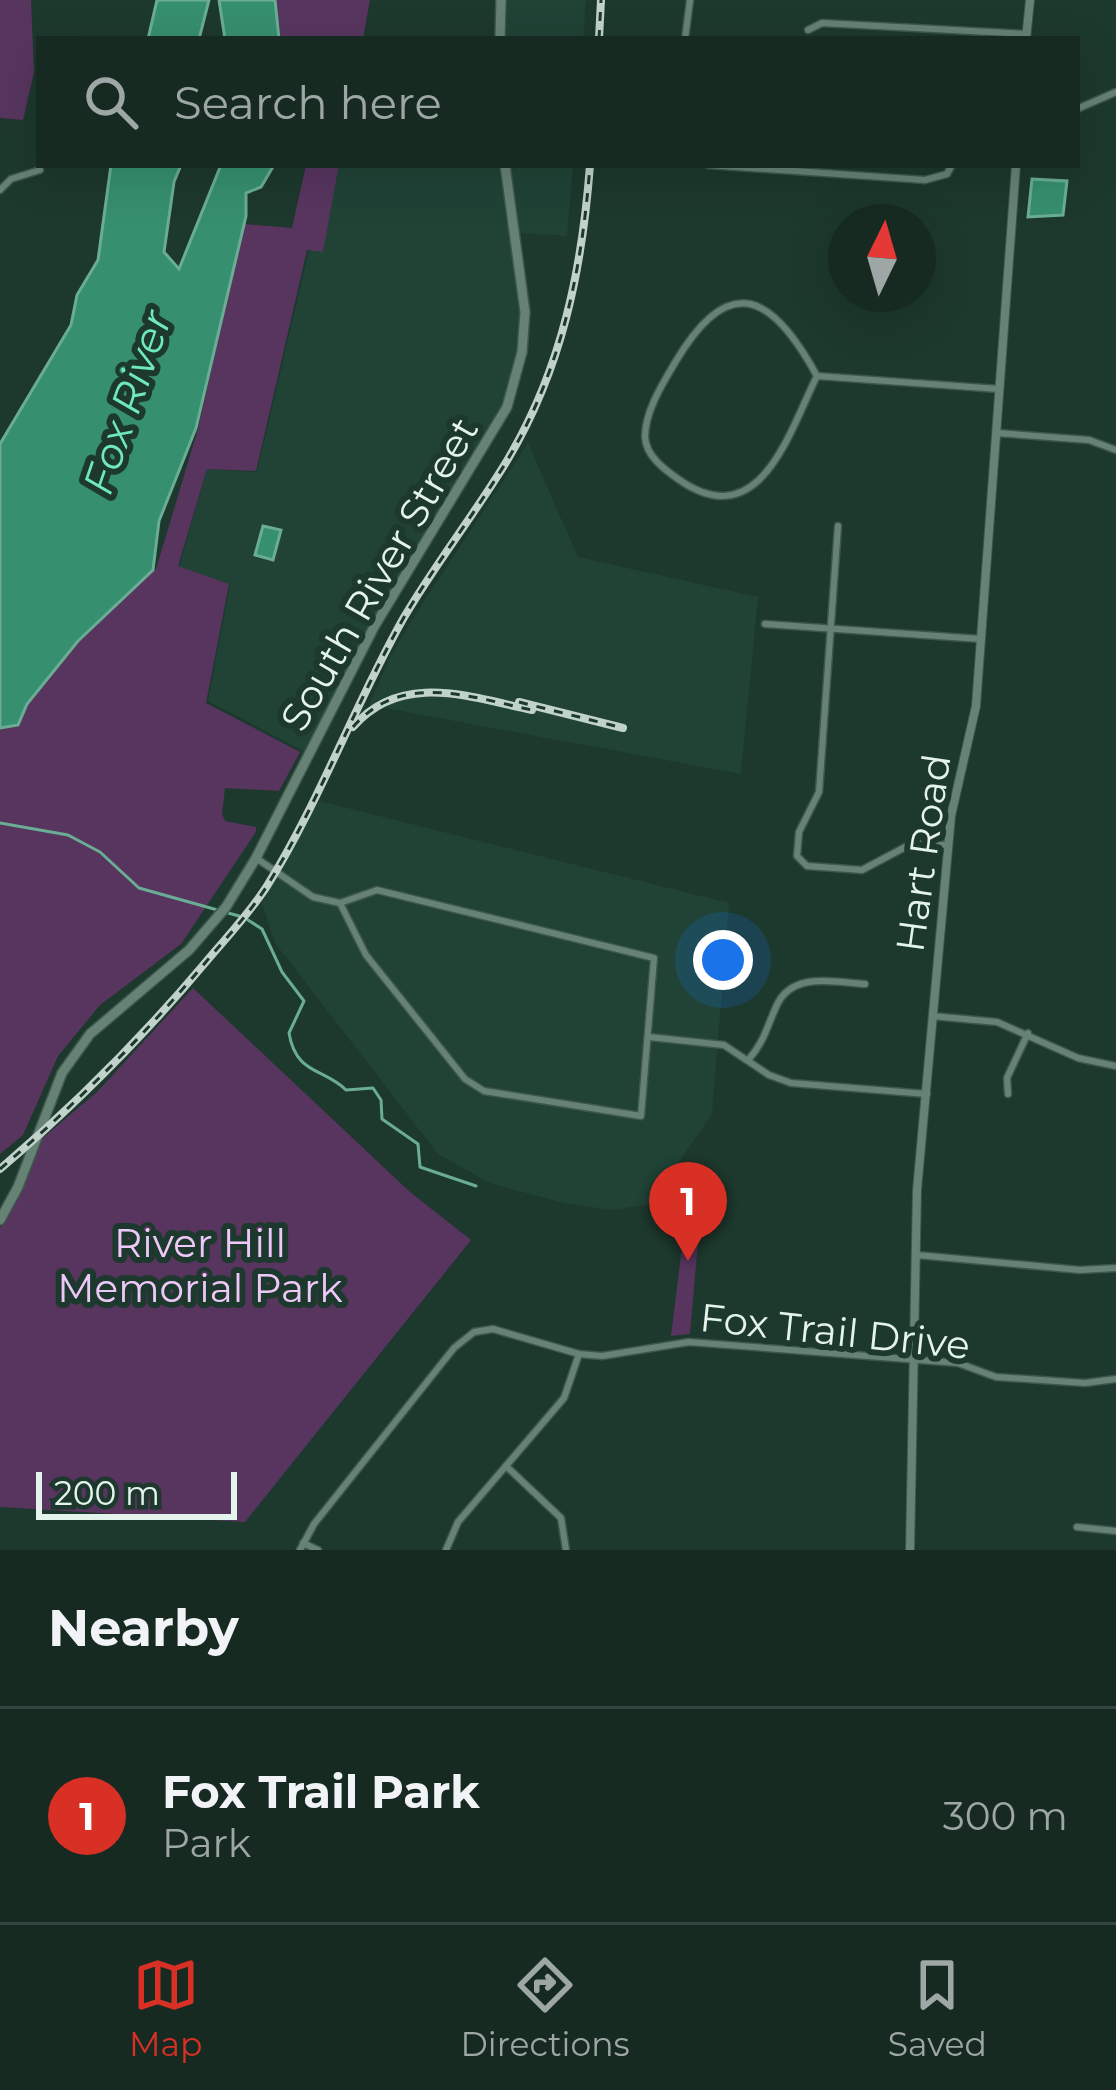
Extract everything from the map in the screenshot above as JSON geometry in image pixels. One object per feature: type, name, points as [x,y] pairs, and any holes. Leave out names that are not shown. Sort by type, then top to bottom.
[{"type":"main road","points":[[500,36],[501,0]]},
{"type":"main road","name":"South River Street","points":[[0,1220],[18,1187],[62,1073],[106,1018],[189,950],[226,907],[256,858],[374,627],[488,443],[512,393],[525,312],[505,168]]},
{"type":"street","points":[[686,36],[691,0]]},
{"type":"street","points":[[1027,36],[1030,0]]},
{"type":"street","points":[[808,30],[822,23],[996,36]]},
{"type":"street","points":[[1080,109],[1116,92]]},
{"type":"street","points":[[754,168],[925,180],[947,174],[950,168]]},
{"type":"street","points":[[862,175],[863,168]]},
{"type":"street","name":"Hart Road","points":[[910,1550],[914,1255],[932,1016],[955,792],[976,706],[1016,168]]},
{"type":"street","points":[[0,190],[11,179],[40,170]]},
{"type":"street","points":[[746,304],[774,315],[818,376],[773,466],[752,488],[724,496],[697,490],[664,469],[647,448],[647,424],[657,397],[694,333],[714,311],[746,304]]},
{"type":"street","points":[[818,376],[999,389]]},
{"type":"street","points":[[997,433],[1089,440],[1116,450]]},
{"type":"street","points":[[838,526],[817,800],[797,844],[801,862],[862,870],[911,844],[948,845]]},
{"type":"street","points":[[765,624],[981,639]]},
{"type":"street","points":[[256,858],[313,897],[340,903],[377,890],[654,958],[641,1116],[473,1086],[366,955],[340,903]]},
{"type":"street","points":[[749,1059],[765,1040],[779,999],[790,989],[814,980],[865,984]]},
{"type":"street","points":[[932,1016],[997,1022],[1078,1058],[1116,1066]]},
{"type":"street","points":[[1009,1094],[1007,1078],[1028,1033]]},
{"type":"street","points":[[649,1037],[724,1045],[769,1076],[791,1083],[927,1094]]},
{"type":"street","points":[[914,1255],[1080,1270],[1116,1268]]},
{"type":"street","name":"Fox Trail Drive","points":[[302,1546],[314,1524],[465,1337],[484,1329],[503,1330],[579,1354],[624,1354],[688,1342],[871,1359],[915,1358],[958,1363],[997,1377],[1085,1383],[1116,1379]]},
{"type":"street","points":[[446,1550],[458,1522],[564,1398],[579,1354]]},
{"type":"street","points":[[506,1466],[561,1518],[566,1550]]},
{"type":"street","points":[[1076,1527],[1116,1531]]},
{"type":"street","points":[[302,1546],[318,1550]]},
{"type":"shaded area","points":[[507,0],[586,0],[583,36],[506,36]]},
{"type":"shaded area","points":[[338,168],[502,168],[521,300],[520,335],[516,369],[499,414],[397,580],[307,753],[208,701],[230,584],[179,567],[207,469],[257,472],[309,250],[323,251]]},
{"type":"shaded area","points":[[509,168],[573,168],[567,236],[518,233]]},
{"type":"shaded area","points":[[528,443],[578,557],[758,597],[741,774],[369,705],[415,615]]},
{"type":"shaded area","points":[[319,801],[729,903],[712,1114],[650,1204],[613,1210],[568,1204],[492,1184],[438,1154],[275,943],[262,903]]},
{"type":"green space","points":[[0,0],[31,0],[34,72],[23,120],[0,118]]},
{"type":"green space","points":[[275,0],[370,0],[364,36],[279,36]]},
{"type":"green space","points":[[305,168],[338,168],[323,252],[307,250],[256,471],[207,469],[178,566],[229,584],[206,703],[300,752],[279,791],[225,788],[225,821],[256,827],[256,832],[181,944],[100,1005],[58,1056],[23,1135],[0,1154],[0,728],[18,724],[27,704],[78,641],[156,569],[198,429],[244,224],[292,228]]},
{"type":"green space","name":"River Hill Memorial Park","points":[[193,988],[410,1192],[471,1240],[245,1522],[0,1507],[0,1228],[18,1199],[39,1141],[97,1092]]},
{"type":"green space","points":[[684,1231],[699,1231],[690,1334],[671,1336]]},
{"type":"water","points":[[157,0],[209,0],[200,36],[149,36]]},
{"type":"water","points":[[219,0],[275,0],[279,36],[225,36]]},
{"type":"water","name":"Fox River","points":[[111,168],[180,168],[164,252],[179,269],[220,168],[272,168],[261,187],[246,193],[246,216],[196,428],[159,521],[153,570],[78,641],[27,704],[18,725],[0,728],[0,444],[71,325],[77,295],[98,260]]},
{"type":"water","points":[[1032,179],[1067,181],[1063,215],[1028,217]]},
{"type":"water","points":[[263,526],[281,530],[273,560],[255,555]]},
{"type":"waterway","points":[[0,823],[68,835],[100,852],[139,888],[239,916]]},
{"type":"waterway","points":[[248,920],[262,929],[282,972],[304,1001],[289,1033],[298,1057],[346,1090],[373,1088],[381,1100],[382,1119],[418,1144],[420,1167],[476,1186]]},
{"type":"railway","points":[[599,36],[601,0]]},
{"type":"railway","points":[[0,1169],[157,1018],[245,916],[286,854],[403,619],[527,425],[566,317],[590,168]]},
{"type":"railway","points":[[353,727],[392,699],[414,694],[461,695],[532,710]]},
{"type":"railway","points":[[519,702],[623,728]]},
{"type":"place","name":"Fox Trail Park","points":[[688,1261]]}]
